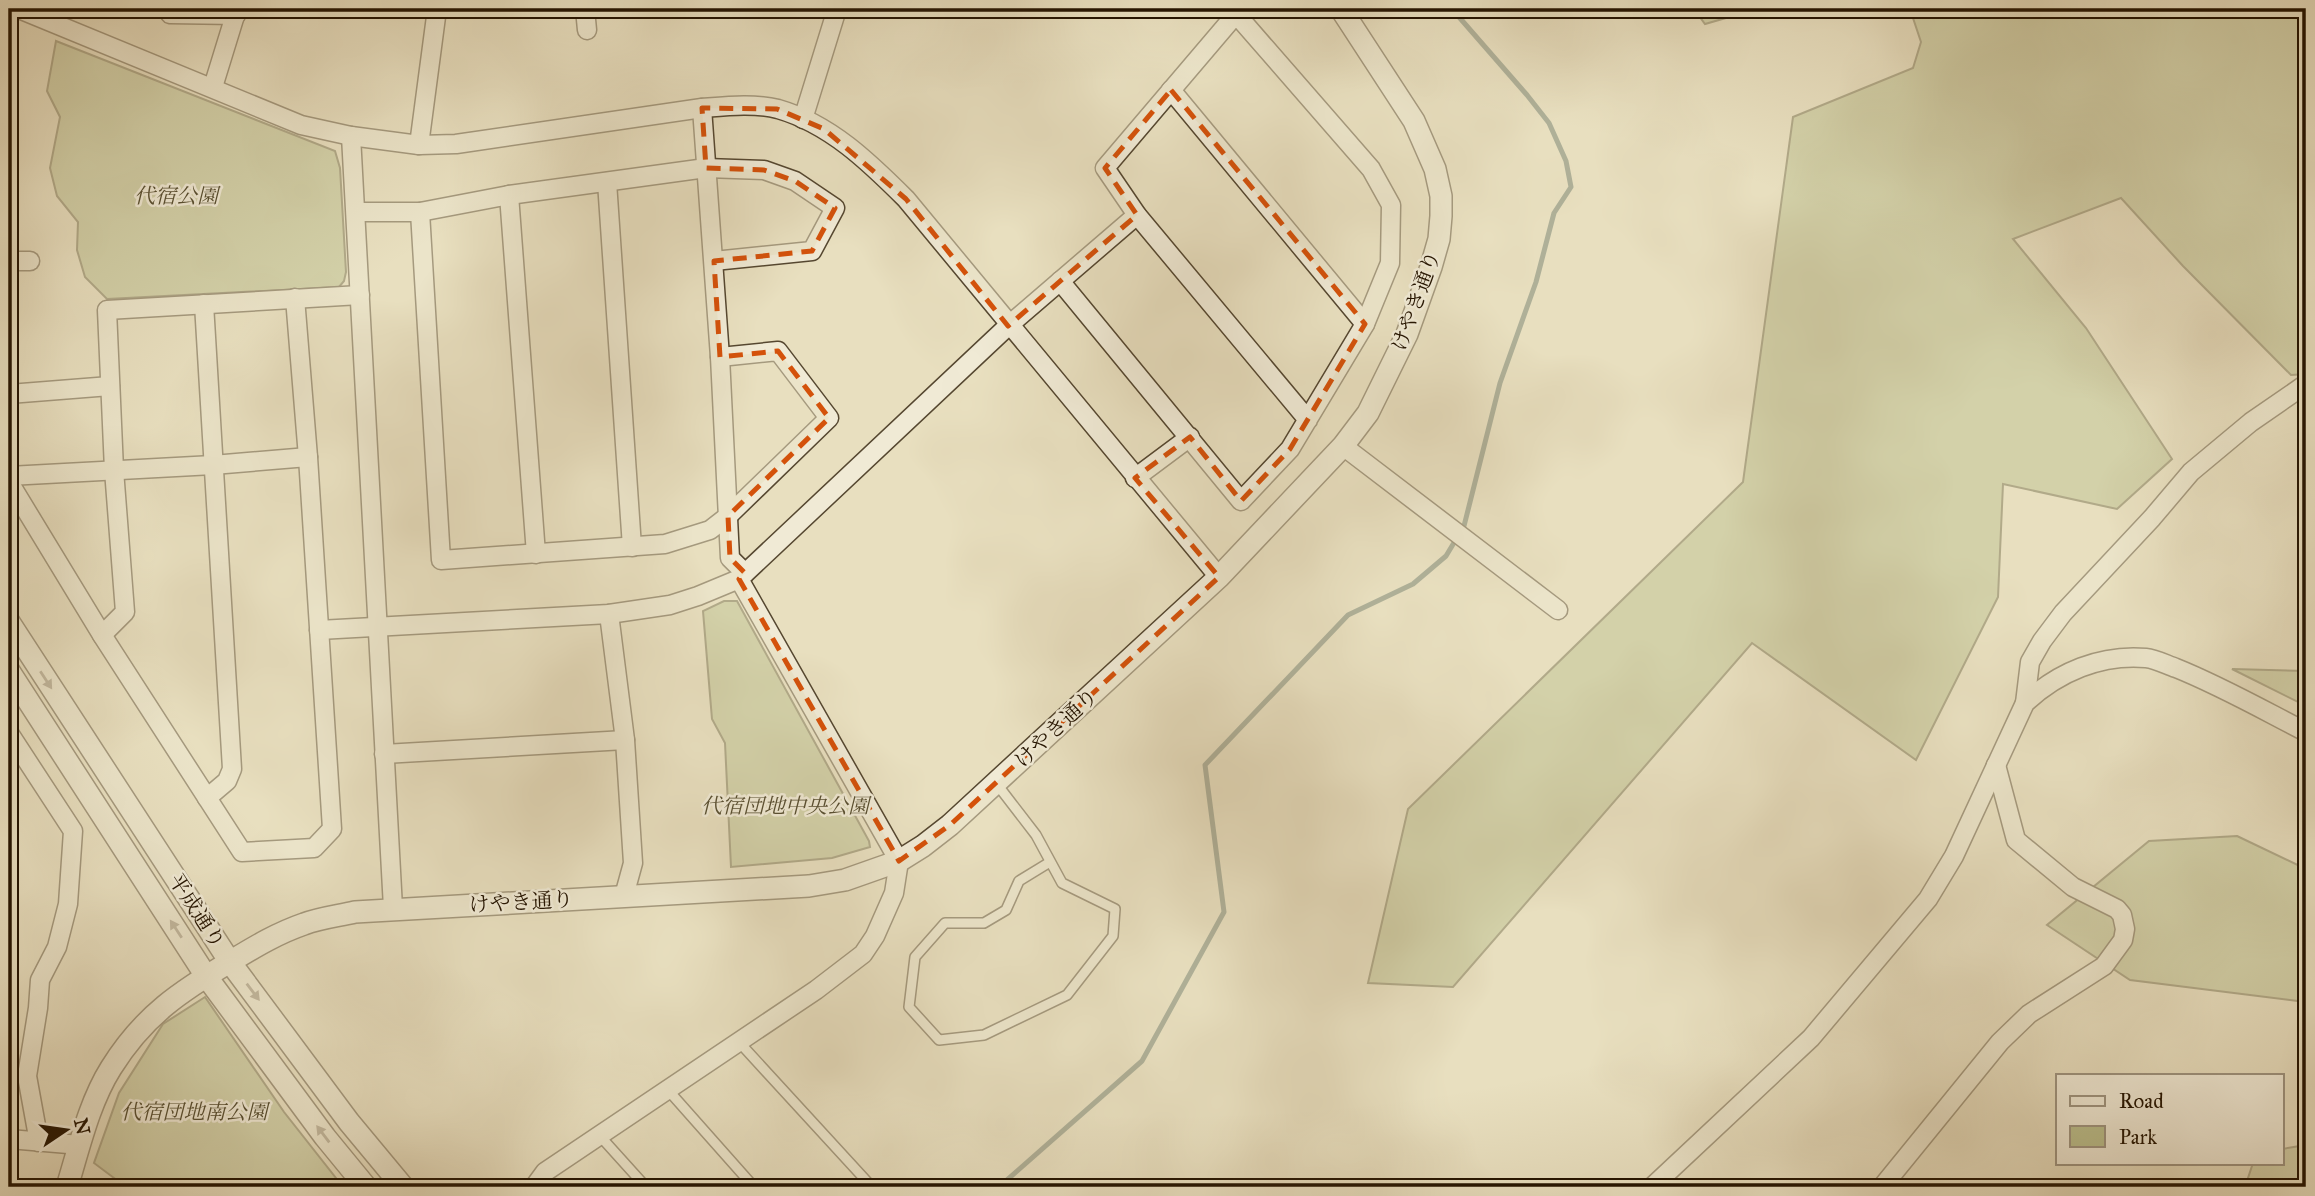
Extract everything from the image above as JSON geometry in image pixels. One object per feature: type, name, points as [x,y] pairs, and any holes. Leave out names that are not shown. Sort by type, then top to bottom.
[{"type":"street","points":[[19,9],[301,125],[351,136],[419,145],[456,144],[702,108],[741,105],[777,109],[803,119],[824,129],[854,150],[905,199],[1219,577]]},
{"type":"street","points":[[171,9],[170,13],[237,12],[213,88]]},
{"type":"street","points":[[419,145],[437,9]]},
{"type":"street","points":[[585,9],[587,30]]},
{"type":"street","points":[[803,119],[837,9]]},
{"type":"street","name":"けやき通り","points":[[67,1187],[97,1097],[110,1070],[129,1041],[163,1005],[274,936],[307,923],[355,912],[809,886],[845,880],[899,861],[950,825],[1219,577],[1343,446],[1367,413],[1407,334],[1438,239],[1441,196],[1434,169],[1414,121],[1340,9]]},
{"type":"street","points":[[1060,281],[1241,501],[1290,449],[1308,420],[1365,324],[1390,263],[1391,205],[1371,169],[1236,14],[1105,168],[1137,215],[1308,420]]},
{"type":"street","points":[[1171,90],[1365,324]]},
{"type":"street","points":[[534,1187],[545,1172],[817,990],[863,954],[875,936],[894,892],[899,861],[730,558],[720,357],[702,108]]},
{"type":"street","points":[[351,136],[393,908]]},
{"type":"street","points":[[356,212],[420,212],[509,195],[706,168],[764,170],[794,181],[835,208],[812,251],[714,261]]},
{"type":"street","points":[[607,182],[632,547]]},
{"type":"street","points":[[509,195],[536,554]]},
{"type":"street","points":[[420,212],[441,560],[665,544],[710,530],[728,516],[829,418],[778,351],[720,357]]},
{"type":"street","points":[[319,630],[609,614],[670,605],[698,596],[742,576],[1008,326],[1137,215]]},
{"type":"street","points":[[9,261],[30,261]]},
{"type":"street","points":[[103,635],[125,612],[114,470],[107,310],[360,295]]},
{"type":"street","points":[[295,298],[309,457],[332,830],[314,848],[242,852],[103,635],[9,479],[309,457]]},
{"type":"street","points":[[204,304],[232,769],[227,781],[207,798]]},
{"type":"street","points":[[1652,1187],[1811,1038],[1928,899],[1955,856],[2025,703],[2030,662],[2063,613],[2191,472],[2251,422],[2306,384]]},
{"type":"street","points":[[9,394],[110,386]]},
{"type":"street","points":[[1135,478],[1190,437]]},
{"type":"street","points":[[1343,446],[1558,610]]},
{"type":"street","points":[[609,614],[625,740],[633,863],[624,896]]},
{"type":"street","name":"平成通り","points":[[9,622],[230,962],[349,1122],[403,1187]]},
{"type":"street","points":[[2025,703],[2058,676],[2080,667],[2117,659],[2148,658],[2196,676],[2306,732]]},
{"type":"street","name":"平成通り","points":[[9,671],[206,976],[324,1137],[366,1187]]},
{"type":"street","points":[[9,733],[73,831],[68,904],[57,947],[40,980],[27,1076],[39,1142]]},
{"type":"street","points":[[384,754],[625,740]]},
{"type":"street","points":[[1882,1187],[2000,1042],[2029,1014],[2104,966],[2123,940],[2126,929],[2117,909],[2073,887],[2016,840],[1996,765]]},
{"type":"street","points":[[9,1139],[80,1144]]},
{"type":"lane","points":[[996,783],[1036,835],[1062,883],[1115,909],[1113,936],[1067,995],[984,1035],[939,1040],[909,1007],[915,957],[945,923],[984,923],[1006,910],[1019,881],[1050,862]]},
{"type":"lane","points":[[739,1042],[873,1187]]},
{"type":"lane","points":[[668,1090],[754,1187]]},
{"type":"lane","points":[[600,1136],[646,1187]]},
{"type":"highlighted area","points":[[1171,90],[1365,324],[1290,449],[1241,501],[1190,437],[1135,478],[1219,577],[950,825],[899,861],[739,579],[745,573],[730,558],[728,516],[829,418],[778,351],[720,357],[714,261],[812,251],[835,208],[795,181],[764,170],[706,168],[702,108],[777,109],[824,129],[906,199],[1008,326],[1137,215],[1105,168]]},
{"type":"green space","points":[[1694,9],[1757,9],[1705,24]]},
{"type":"green space","points":[[1910,9],[2306,9],[2306,374],[2291,375],[2183,266],[2121,198],[2013,239],[2086,328],[2172,459],[2117,509],[2003,484],[1998,597],[1916,760],[1752,643],[1453,987],[1368,983],[1408,809],[1743,482],[1793,117],[1913,68],[1921,42]]},
{"type":"green space","name":"代宿公園","points":[[56,41],[335,151],[340,168],[346,272],[339,287],[107,299],[85,277],[77,250],[78,222],[57,196],[50,168],[60,117],[47,91]]},
{"type":"green space","name":"代宿団地中央公園","points":[[724,601],[737,601],[870,847],[832,858],[731,867],[725,743],[712,719],[703,611]]},
{"type":"green space","points":[[2232,669],[2306,671],[2306,706]]},
{"type":"green space","points":[[2237,836],[2306,869],[2306,1002],[2130,980],[2047,925],[2149,841]]},
{"type":"green space","name":"代宿団地南公園","points":[[205,997],[284,1112],[343,1187],[126,1187],[94,1163],[119,1093],[163,1024]]},
{"type":"green space","points":[[2306,1145],[2306,1187],[2245,1187],[2253,1164],[2284,1164],[2284,1149]]},
{"type":"waterway","points":[[999,1187],[1142,1061],[1224,912],[1205,765],[1348,615],[1413,584],[1446,556],[1464,526],[1500,383],[1536,282],[1554,213],[1571,187],[1566,161],[1549,123],[1452,9]]}]
